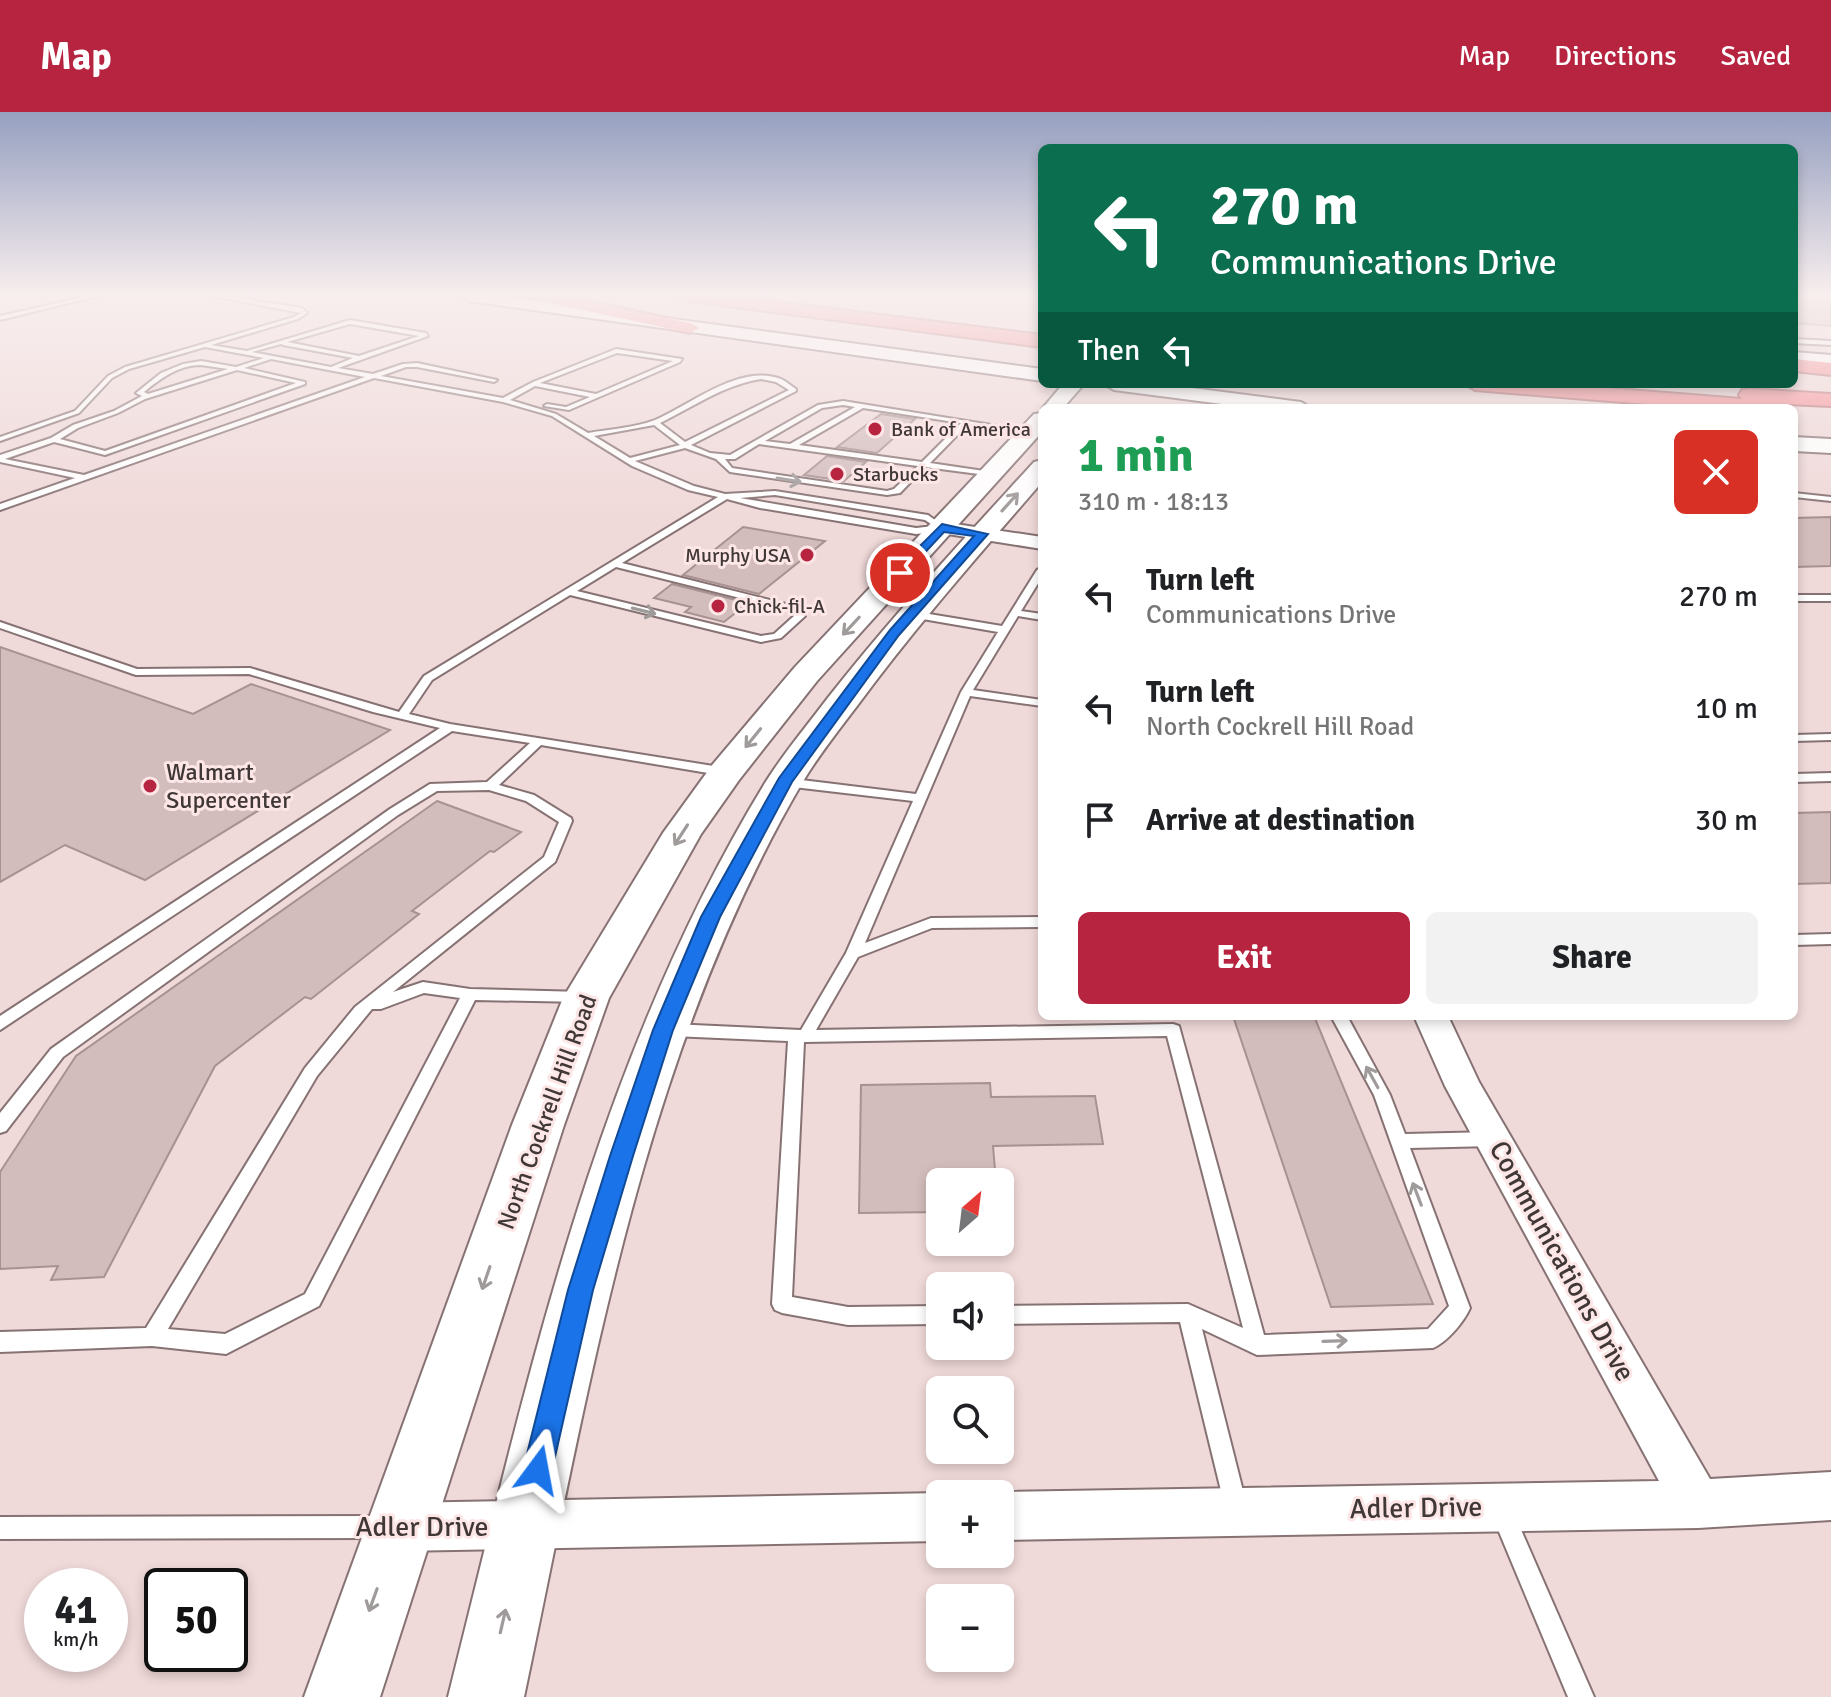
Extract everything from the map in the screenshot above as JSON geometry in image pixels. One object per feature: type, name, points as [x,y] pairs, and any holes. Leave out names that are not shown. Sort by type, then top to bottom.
[{"type":"highway","points":[[1798,380],[1831,383]]},
{"type":"highway","points":[[1526,388],[1728,404]]},
{"type":"highway","points":[[1662,388],[1831,400]]},
{"type":"highway","points":[[1780,388],[1831,392]]},
{"type":"highway","points":[[1798,409],[1831,412]]},
{"type":"main road","points":[[977,370],[1038,386]]},
{"type":"main road","points":[[998,370],[1038,375]]},
{"type":"main road","points":[[1055,404],[1070,388]]},
{"type":"main road","points":[[1112,393],[1206,396],[1269,404]]},
{"type":"main road","name":"North Cockrell Hill Road","points":[[342,1697],[538,1125],[586,998],[682,833],[726,772],[806,674],[1036,425]]},
{"type":"main road","points":[[1798,444],[1831,446]]},
{"type":"main road","points":[[486,1697],[580,1290],[663,1030],[711,917],[784,782],[911,614],[1038,471]]},
{"type":"main road","points":[[726,772],[784,782]]},
{"type":"street","points":[[942,528],[1038,542]]},
{"type":"street","name":"Communications Drive","points":[[1433,1020],[1463,1086],[1698,1504]]},
{"type":"street","name":"Adler Drive","points":[[1014,1516],[1698,1504],[1831,1496]]},
{"type":"street","name":"Adler Drive","points":[[399,1527],[926,1517]]},
{"type":"lane","points":[[0,439],[77,412],[110,377],[123,370]]},
{"type":"lane","points":[[149,396],[139,393],[170,370]]},
{"type":"lane","points":[[0,459],[54,440],[69,427],[120,410],[149,396],[233,370],[303,383],[105,453],[54,440]]},
{"type":"lane","points":[[340,370],[504,400],[554,415],[629,460],[691,488],[760,505],[916,531],[942,528]]},
{"type":"lane","points":[[0,507],[389,370]]},
{"type":"lane","points":[[442,370],[494,380],[471,394]]},
{"type":"lane","points":[[504,400],[569,370]]},
{"type":"lane","points":[[537,410],[547,406],[567,409],[657,370]]},
{"type":"lane","points":[[587,435],[654,422],[732,383],[761,378],[784,381],[794,390],[684,445],[629,460]]},
{"type":"lane","points":[[534,384],[597,396]]},
{"type":"lane","points":[[654,422],[703,456],[719,457],[732,457],[820,406],[843,403],[965,424],[1036,425]]},
{"type":"lane","points":[[242,405],[270,411]]},
{"type":"lane","points":[[792,446],[862,406]]},
{"type":"lane","points":[[719,457],[730,470],[887,493],[897,491],[965,424]]},
{"type":"lane","points":[[758,442],[991,474]]},
{"type":"lane","points":[[0,459],[82,477]]},
{"type":"lane","points":[[402,716],[428,678],[726,496],[775,493],[928,518],[942,528]]},
{"type":"lane","points":[[1798,496],[1831,501]]},
{"type":"lane","points":[[1798,504],[1831,501]]},
{"type":"lane","points":[[568,592],[761,639],[777,636],[800,616],[791,608],[614,564]]},
{"type":"lane","points":[[926,1315],[848,1316],[782,1304],[800,1036],[853,953],[966,692],[1038,576]]},
{"type":"lane","points":[[1798,598],[1831,598]]},
{"type":"lane","points":[[1015,613],[1038,616]]},
{"type":"lane","points":[[911,614],[1005,630]]},
{"type":"lane","points":[[0,625],[136,672],[250,671],[450,727],[726,772]]},
{"type":"lane","points":[[966,692],[1038,702]]},
{"type":"lane","points":[[0,1024],[450,727]]},
{"type":"lane","points":[[1798,738],[1831,737]]},
{"type":"lane","points":[[490,786],[538,742]]},
{"type":"lane","points":[[1798,778],[1831,777]]},
{"type":"lane","points":[[784,782],[920,798]]},
{"type":"lane","points":[[0,1126],[57,1053],[394,812],[434,787],[490,786],[530,798],[566,821],[550,859],[360,1011],[311,1072],[152,1337]]},
{"type":"lane","points":[[853,953],[931,923],[1038,922]]},
{"type":"lane","points":[[1798,940],[1831,939]]},
{"type":"lane","points":[[360,1011],[423,987],[470,994],[586,998]]},
{"type":"lane","points":[[0,1342],[152,1337],[226,1344],[312,1300],[470,994]]},
{"type":"lane","points":[[1014,1315],[1188,1313],[1257,1345],[1433,1338],[1460,1308],[1382,1095],[1341,1020]]},
{"type":"lane","points":[[663,1030],[800,1036],[1174,1023],[1257,1345]]},
{"type":"lane","points":[[1397,1141],[1493,1139]]},
{"type":"lane","points":[[1188,1313],[1237,1511]]},
{"type":"lane","points":[[1500,1507],[1581,1697]]},
{"type":"lane","name":"Adler Drive","points":[[0,1528],[399,1527]]},
{"type":"building","name":"Bank of America","points":[[881,414],[915,419],[877,453],[837,447]]},
{"type":"building","points":[[827,456],[866,462],[844,481],[804,475]]},
{"type":"building","points":[[1831,517],[1831,566],[1798,567],[1798,518]]},
{"type":"building","points":[[743,527],[825,541],[759,594],[683,575]]},
{"type":"building","name":"Chick-fil-A","points":[[672,584],[748,603],[724,622],[685,612],[691,607],[654,598]]},
{"type":"building","name":"Walmart Supercenter","points":[[0,647],[193,714],[251,684],[390,730],[145,880],[65,845],[0,882]]},
{"type":"building","points":[[437,801],[521,832],[494,852],[490,851],[412,911],[419,914],[311,999],[305,997],[215,1066],[104,1277],[51,1280],[58,1266],[0,1269],[0,1172],[76,1056]]},
{"type":"building","points":[[1831,812],[1831,883],[1798,884],[1798,813]]},
{"type":"building","points":[[1234,1020],[1316,1020],[1433,1304],[1331,1307]]},
{"type":"building","points":[[990,1083],[991,1097],[1095,1096],[1103,1144],[993,1146],[995,1168],[926,1168],[926,1212],[859,1213],[861,1085]]},
{"type":"place","name":"Bank of America","points":[[875,429]]},
{"type":"place","name":"Starbucks","points":[[837,474]]},
{"type":"place","name":"Murphy USA","points":[[807,555]]},
{"type":"place","name":"Chick-fil-A","points":[[718,606]]},
{"type":"place","name":"Walmart Supercenter","points":[[150,786]]},
{"type":"route","points":[[538,1470],[580,1290],[622,1156],[663,1030],[727,883],[784,782],[807,749],[895,633],[982,534],[942,528],[900,573]]}]
